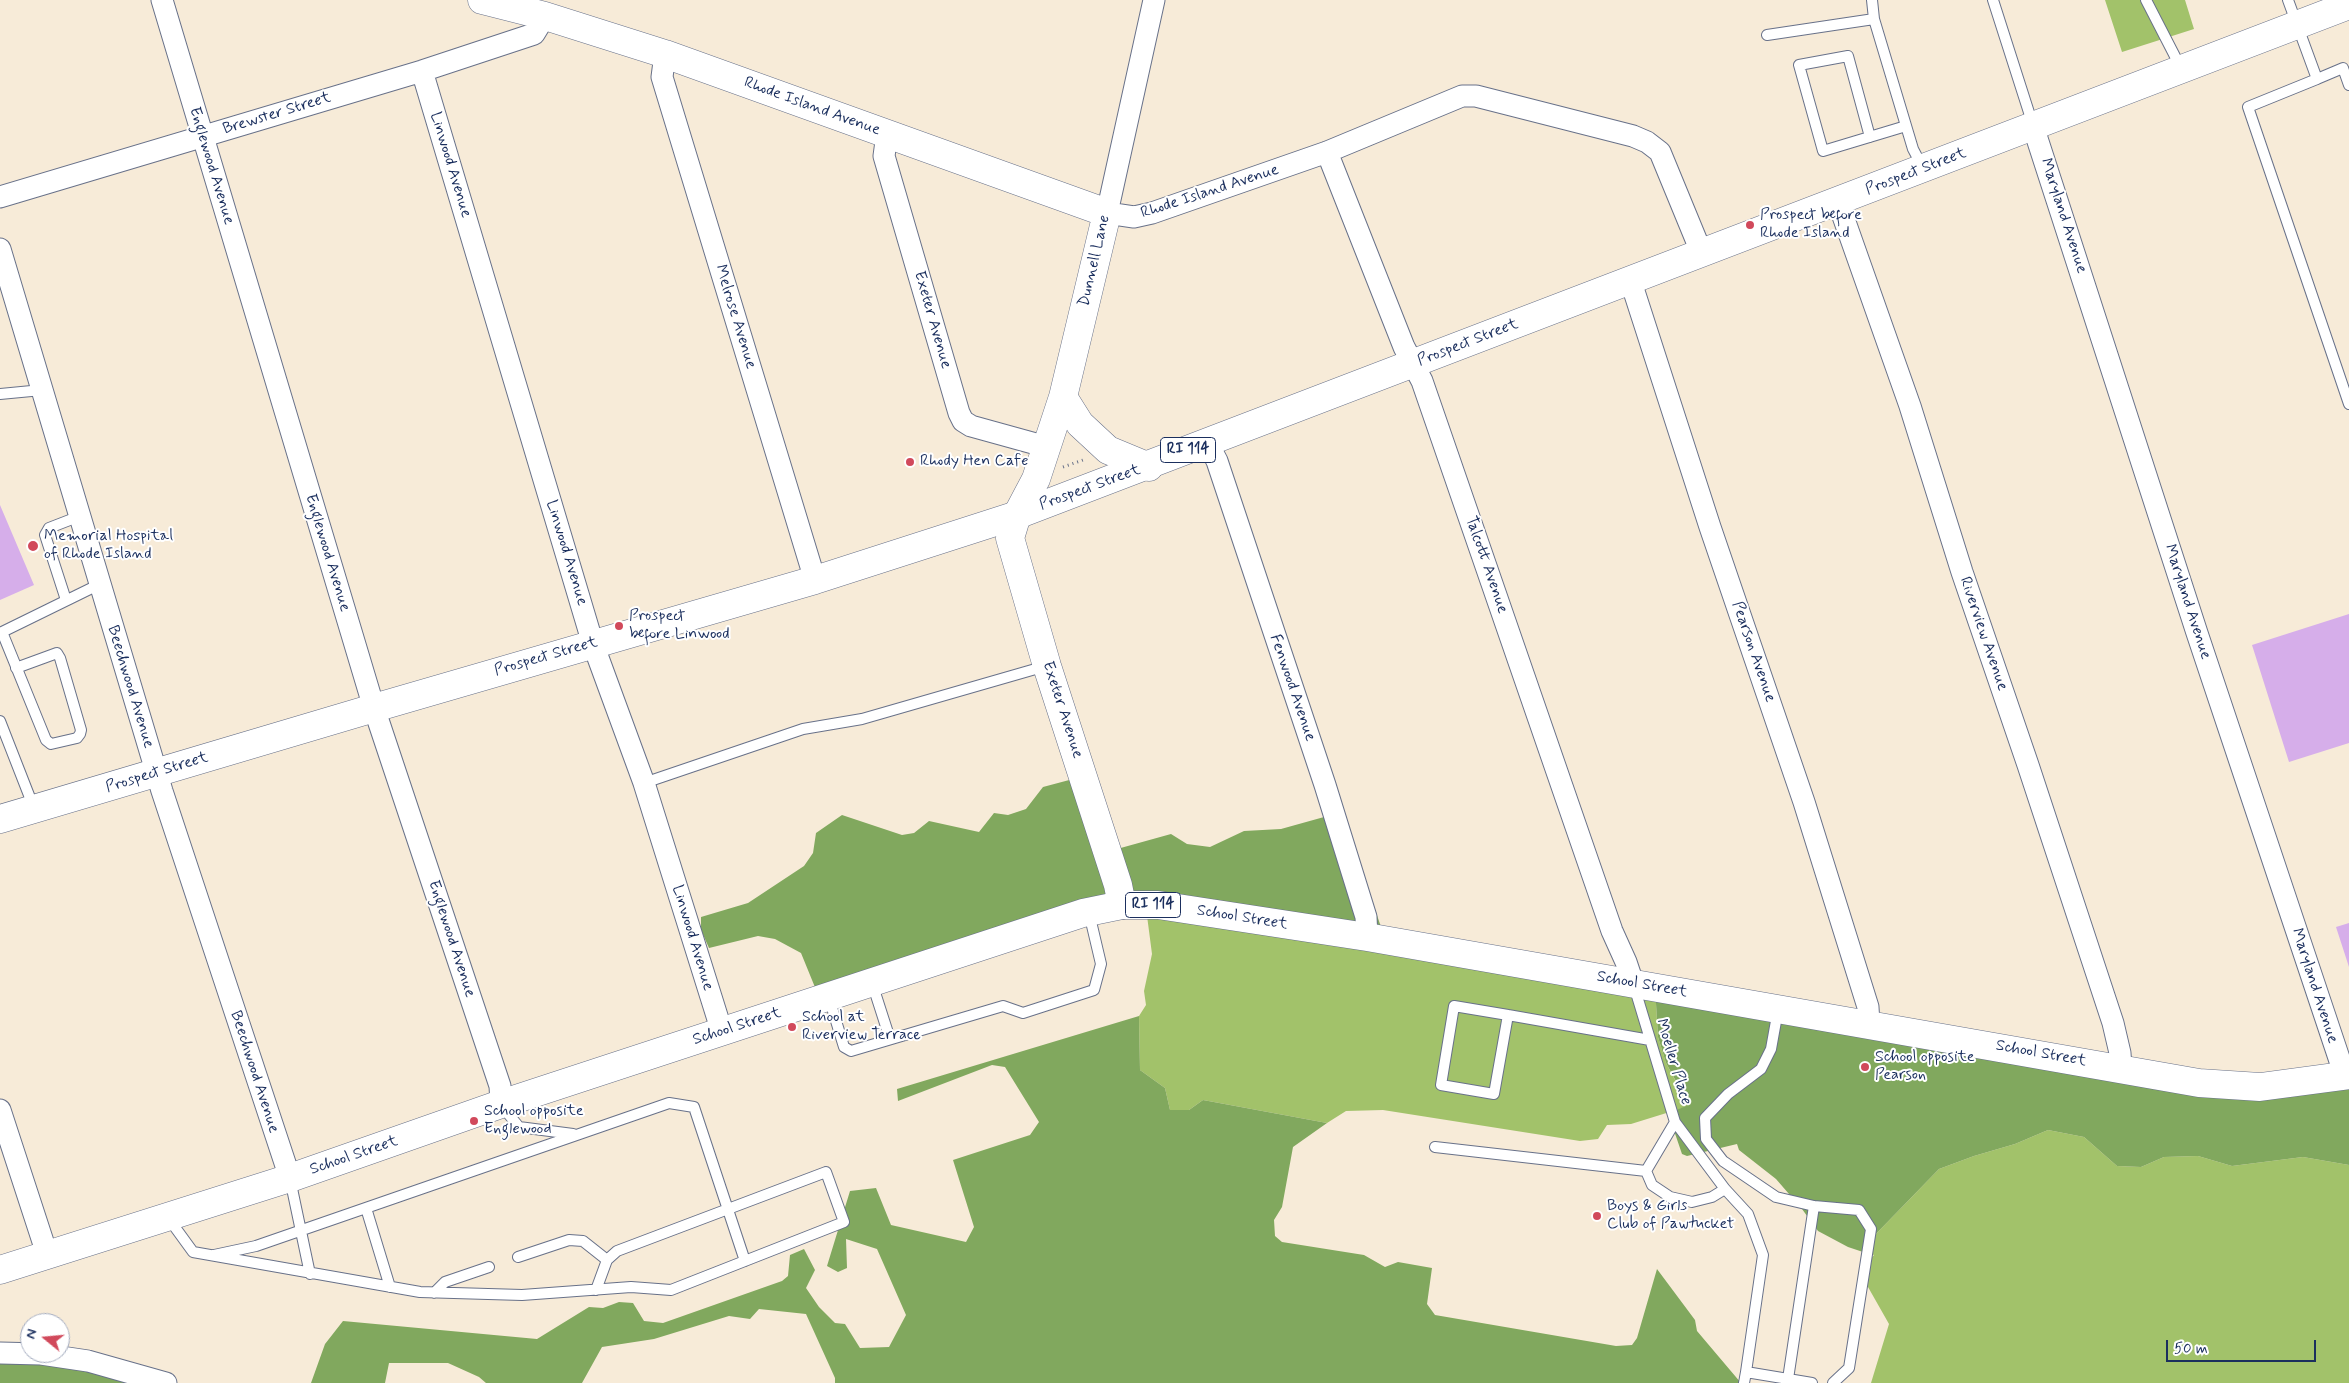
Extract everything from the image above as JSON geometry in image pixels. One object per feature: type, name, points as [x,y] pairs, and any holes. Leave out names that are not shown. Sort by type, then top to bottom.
[{"type":"main road","name":"Rhode Island Avenue","points":[[482,0],[545,16],[665,54],[1107,213]]},
{"type":"main road","name":"Prospect Street","points":[[0,819],[814,580],[1017,515],[1148,467],[1207,442],[1631,282],[2349,5]]},
{"type":"main road","name":"Dunnell Lane","points":[[1017,515],[1036,479],[1051,459],[1063,397],[1107,213]]},
{"type":"main road","points":[[1063,397],[1080,424],[1108,450],[1148,467]]},
{"type":"main road","name":"Exeter Avenue","points":[[1017,515],[1010,538],[1047,666],[1118,885],[1122,905]]},
{"type":"main road","name":"School Street","points":[[0,1270],[290,1178],[500,1104],[872,982],[1089,912],[1122,905],[1158,905],[1367,937],[2199,1083],[2260,1087],[2347,1076]]},
{"type":"street","name":"Englewood Avenue","points":[[162,0],[374,708],[500,1086],[500,1104]]},
{"type":"street","name":"Dunnell Lane","points":[[1107,213],[1154,0]]},
{"type":"street","name":"Brewster Street","points":[[0,197],[422,70],[534,34],[545,16]]},
{"type":"street","name":"Melrose Avenue","points":[[665,54],[662,77],[814,580]]},
{"type":"street","name":"Linwood Avenue","points":[[422,70],[593,644],[644,783],[722,1032]]},
{"type":"street","name":"Rhode Island Avenue","points":[[1107,213],[1134,217],[1152,213],[1327,152],[1462,96],[1476,96],[1633,136],[1647,142],[1660,152],[1702,254]]},
{"type":"street","name":"Maryland Avenue","points":[[2033,126],[2197,633],[2347,1076]]},
{"type":"street","name":"Exeter Avenue","points":[[886,134],[884,156],[958,413],[963,421],[971,426],[1051,459]]},
{"type":"street","name":"Talcott Avenue","points":[[1327,152],[1412,364],[1422,381],[1612,931],[1633,983]]},
{"type":"street","name":"Riverview Avenue","points":[[1838,202],[1910,406],[1962,572],[2028,765],[2112,1023],[2120,1052],[2121,1068]]},
{"type":"street","name":"Beechwood Avenue","points":[[0,249],[156,774],[290,1178]]},
{"type":"street","name":"Pearson Avenue","points":[[1631,282],[1710,526],[1804,802],[1868,1007],[1870,1024]]},
{"type":"street","name":"Fenwood Avenue","points":[[1207,442],[1217,461],[1324,785],[1366,917],[1367,937]]},
{"type":"street","points":[[0,1110],[47,1254]]},
{"type":"street","points":[[0,1353],[41,1354],[88,1361],[166,1383]]},
{"type":"lane","points":[[1872,0],[1874,19],[1906,126],[1913,149],[1923,169]]},
{"type":"lane","points":[[1993,0],[2033,126]]},
{"type":"lane","points":[[2146,0],[2182,68]]},
{"type":"lane","points":[[2288,0],[2317,79]]},
{"type":"lane","points":[[1767,35],[1874,19]]},
{"type":"lane","points":[[1870,137],[1848,56],[1799,65],[1823,151],[1870,137],[1906,126]]},
{"type":"lane","points":[[2349,85],[2343,68],[2248,107],[2349,404]]},
{"type":"lane","points":[[0,394],[42,390]]},
{"type":"lane","points":[[66,600],[45,536],[49,528],[80,516]]},
{"type":"lane","points":[[16,668],[57,653],[81,730],[77,738],[51,744],[46,740],[1,633],[100,584]]},
{"type":"lane","points":[[644,783],[803,729],[862,719],[1047,666]]},
{"type":"lane","points":[[0,721],[34,809]]},
{"type":"lane","points":[[829,997],[844,1047],[850,1051],[1003,1006],[1023,1013],[1094,990],[1101,964],[1089,912]]},
{"type":"lane","points":[[872,982],[890,1039]]},
{"type":"lane","name":"Moeller Place","points":[[1633,983],[1675,1122],[1725,1189],[1748,1214],[1763,1255],[1745,1378]]},
{"type":"lane","points":[[1508,1015],[1494,1094],[1441,1085],[1454,1006],[1508,1015],[1650,1040]]},
{"type":"lane","points":[[1779,1008],[1771,1049],[1761,1069],[1728,1094],[1705,1118],[1706,1139],[1723,1161],[1776,1197],[1814,1206],[1859,1210],[1871,1229],[1849,1368],[1833,1383]]},
{"type":"lane","points":[[209,1256],[256,1246],[670,1103],[694,1107],[745,1261]]},
{"type":"lane","points":[[500,1104],[519,1127],[577,1134]]},
{"type":"lane","name":"Moeller Place","points":[[1646,1171],[1675,1122]]},
{"type":"lane","points":[[1435,1147],[1646,1171],[1652,1185],[1670,1197],[1692,1202],[1712,1197],[1725,1189]]},
{"type":"lane","points":[[168,1216],[193,1252],[390,1288],[434,1293],[522,1295],[596,1290],[632,1287],[671,1290],[844,1222],[826,1172],[617,1251],[608,1260],[596,1290]]},
{"type":"lane","points":[[290,1178],[310,1274]]},
{"type":"lane","points":[[1788,1379],[1814,1206]]},
{"type":"lane","points":[[366,1208],[390,1288]]},
{"type":"lane","points":[[518,1257],[570,1240],[583,1241],[608,1260]]},
{"type":"lane","points":[[434,1293],[445,1282],[489,1267]]},
{"type":"lane","points":[[1745,1378],[1788,1379],[1812,1383]]},
{"type":"path","points":[[1051,459],[1087,458]]},
{"type":"green space","points":[[2105,0],[2185,0],[2194,29],[2122,52]]},
{"type":"green space","points":[[1088,775],[1117,849],[1171,834],[1187,844],[1210,847],[1244,831],[1281,829],[1342,812],[1381,927],[1149,906],[821,1002],[801,953],[775,939],[758,936],[709,948],[701,930],[701,917],[748,903],[804,866],[813,853],[816,833],[842,815],[902,835],[914,833],[929,821],[979,832],[994,813],[1008,815],[1026,809],[1043,787]]},
{"type":"green space","points":[[1146,908],[1655,987],[1658,1037],[1666,1063],[1689,1106],[1631,1124],[1607,1125],[1598,1139],[1580,1141],[1383,1110],[1346,1111],[1327,1123],[1203,1100],[1189,1110],[1170,1110],[1165,1088],[1140,1070],[1139,1016],[1146,1005],[1144,991],[1152,954]]},
{"type":"green space","points":[[1655,987],[2153,1076],[2349,1075],[2349,1165],[2303,1157],[2232,1166],[2198,1156],[2164,1157],[2141,1167],[2117,1166],[2084,1137],[2048,1130],[2015,1144],[1939,1169],[1871,1239],[1863,1252],[1848,1247],[1818,1231],[1776,1179],[1739,1150],[1737,1144],[1687,1156],[1682,1154],[1668,1113],[1689,1105],[1666,1063],[1658,1037]]},
{"type":"green space","points":[[1139,1016],[1140,1070],[1165,1088],[1170,1110],[1189,1110],[1203,1100],[1327,1123],[1293,1147],[1282,1207],[1274,1220],[1275,1236],[1282,1242],[1364,1255],[1385,1267],[1398,1262],[1432,1268],[1427,1304],[1435,1315],[1616,1346],[1632,1345],[1637,1338],[1657,1269],[1695,1320],[1697,1331],[1741,1383],[835,1383],[835,1378],[806,1314],[759,1309],[750,1319],[729,1316],[654,1339],[602,1347],[582,1383],[486,1383],[479,1377],[448,1363],[389,1363],[385,1383],[311,1383],[325,1344],[343,1321],[537,1339],[589,1307],[603,1308],[619,1302],[633,1303],[644,1321],[663,1323],[782,1281],[788,1276],[790,1255],[804,1249],[815,1270],[806,1288],[819,1307],[835,1323],[845,1324],[860,1348],[889,1347],[906,1315],[877,1249],[846,1239],[847,1268],[838,1272],[827,1266],[850,1191],[876,1188],[891,1225],[966,1242],[974,1227],[953,1160],[1030,1135],[1039,1122],[1005,1067],[992,1065],[898,1101],[897,1089]]},
{"type":"green space","points":[[2048,1130],[2084,1137],[2117,1166],[2141,1167],[2164,1157],[2198,1156],[2232,1166],[2303,1157],[2349,1165],[2349,1383],[1871,1383],[1889,1324],[1868,1287],[1866,1264],[1874,1255],[1863,1252],[1871,1239],[1939,1169],[2015,1144]]},
{"type":"green space","points":[[0,1357],[20,1360],[20,1363],[39,1363],[169,1383],[0,1383]]},
{"type":"building","points":[[0,505],[34,585],[0,600]]},
{"type":"building","points":[[2349,614],[2349,743],[2289,762],[2252,645]]},
{"type":"building","points":[[2349,923],[2349,967],[2336,927]]},
{"type":"place","name":"Prospect before Rhode Island","points":[[1750,225]]},
{"type":"place","name":"Rhody Hen Cafe","points":[[910,462]]},
{"type":"place","name":"Memorial Hospital of Rhode Island","points":[[33,546]]},
{"type":"place","name":"Prospect before Linwood","points":[[619,626]]},
{"type":"place","name":"School at Riverview Terrace","points":[[792,1027]]},
{"type":"place","name":"School opposite Pearson","points":[[1865,1067]]},
{"type":"place","name":"School opposite Englewood","points":[[474,1121]]},
{"type":"place","name":"Boys & Girls Club of Pawtucket","points":[[1597,1216]]}]
